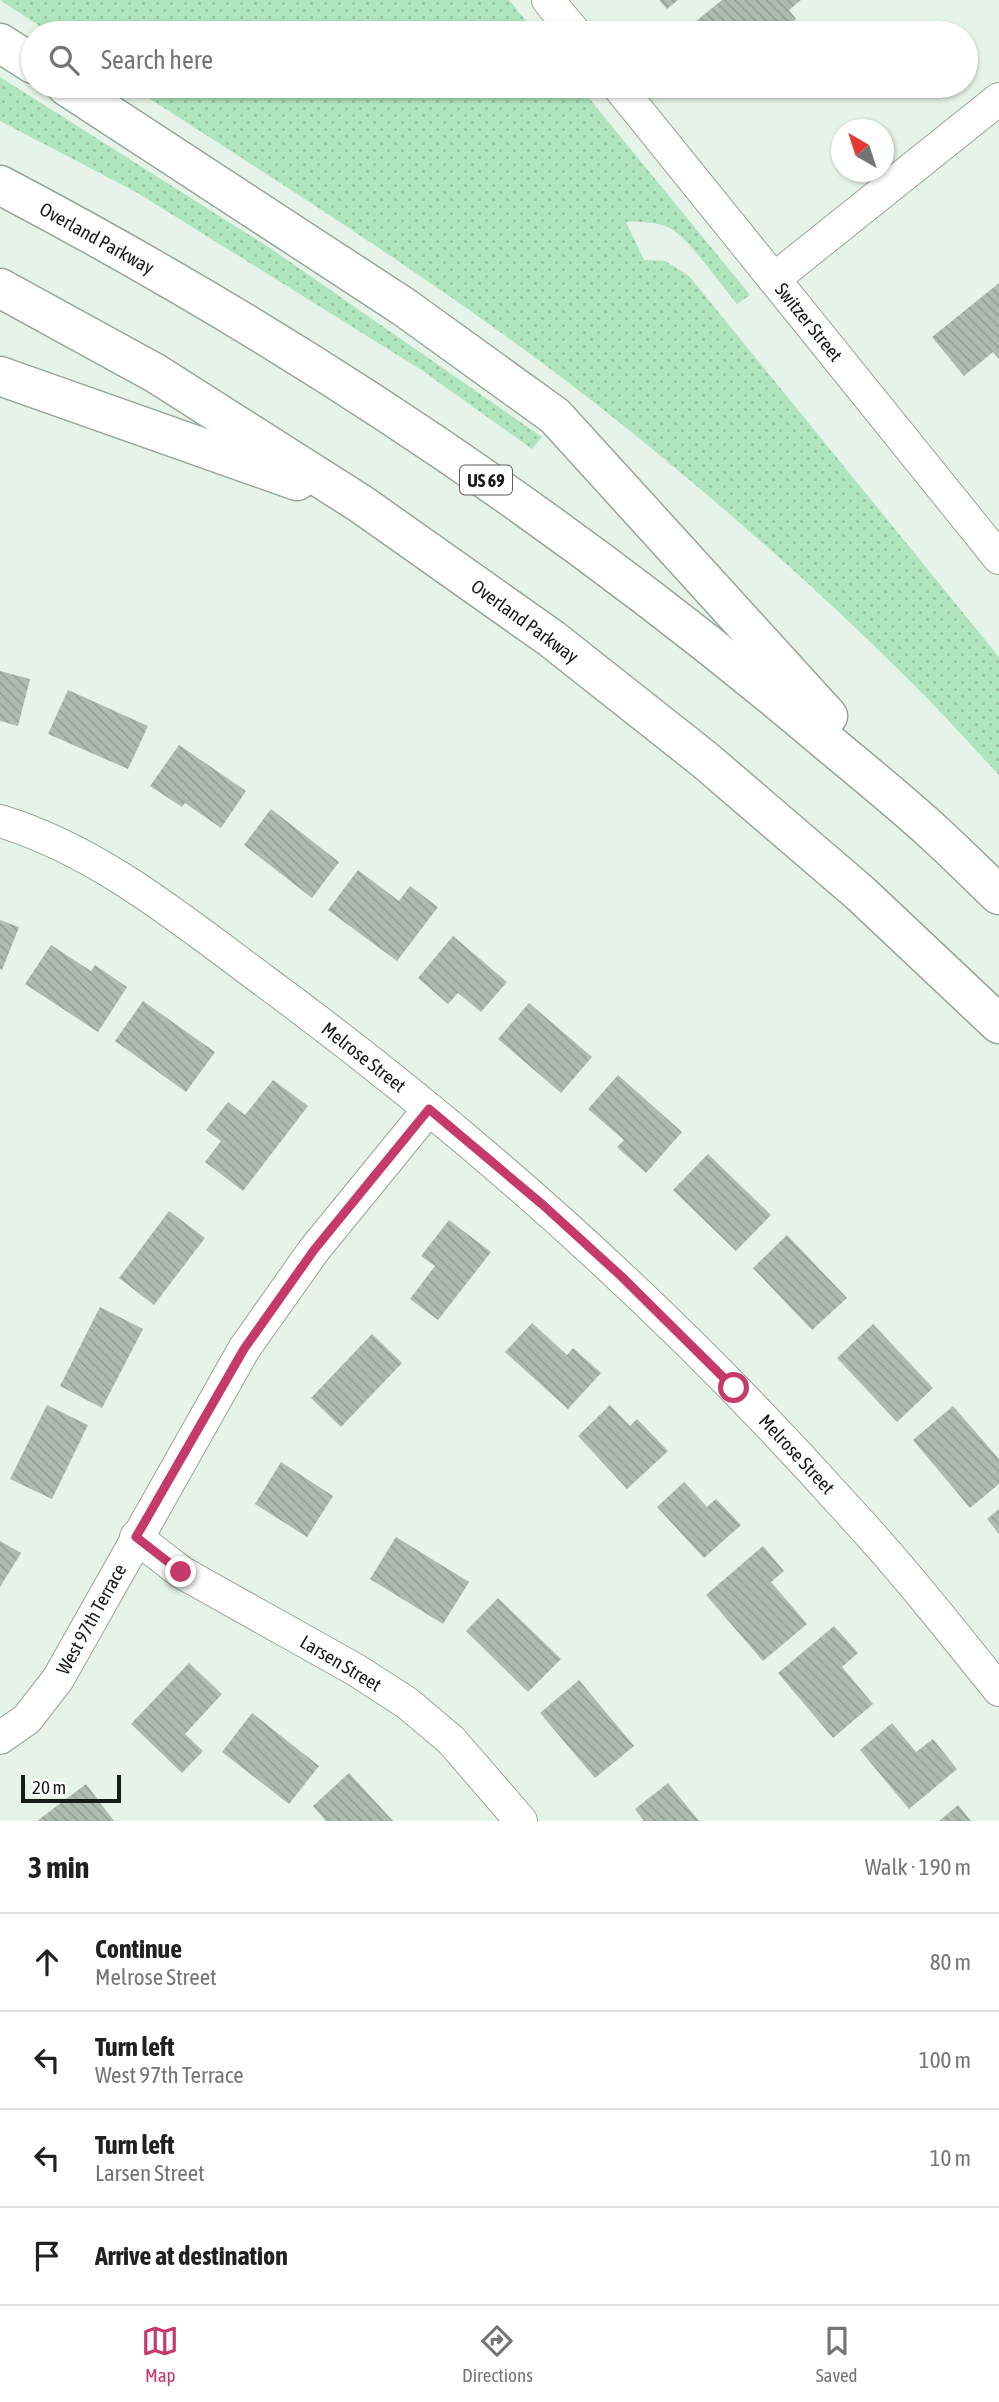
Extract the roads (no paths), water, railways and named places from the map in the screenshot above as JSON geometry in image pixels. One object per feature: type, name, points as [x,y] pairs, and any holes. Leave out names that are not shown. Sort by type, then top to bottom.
[{"type":"highway","points":[[0,43],[21,56]]},
{"type":"highway","points":[[84,98],[404,307],[555,416],[932,831]]},
{"type":"highway","name":"Overland Parkway","points":[[0,185],[155,271],[309,363],[444,451],[590,553],[757,682],[932,831],[999,895]]},
{"type":"highway","name":"Overland Parkway","points":[[0,288],[155,373],[361,504],[552,639],[705,760],[860,893],[999,1024]]},
{"type":"highway","points":[[0,376],[361,504]]},
{"type":"street","points":[[548,0],[565,21]]},
{"type":"street","name":"Switzer Street","points":[[628,98],[999,558]]},
{"type":"street","points":[[774,279],[999,99]]},
{"type":"street","name":"Melrose Street","points":[[0,821],[26,829],[99,864],[208,939],[325,1026],[543,1205],[611,1267],[734,1388],[850,1511],[999,1690]]},
{"type":"street","name":"West 97th Terrace","points":[[0,1738],[27,1719],[58,1679],[244,1349],[314,1250],[429,1109]]},
{"type":"street","name":"Larsen Street","points":[[136,1537],[181,1572],[356,1671],[407,1703],[451,1740],[521,1821]]}]
